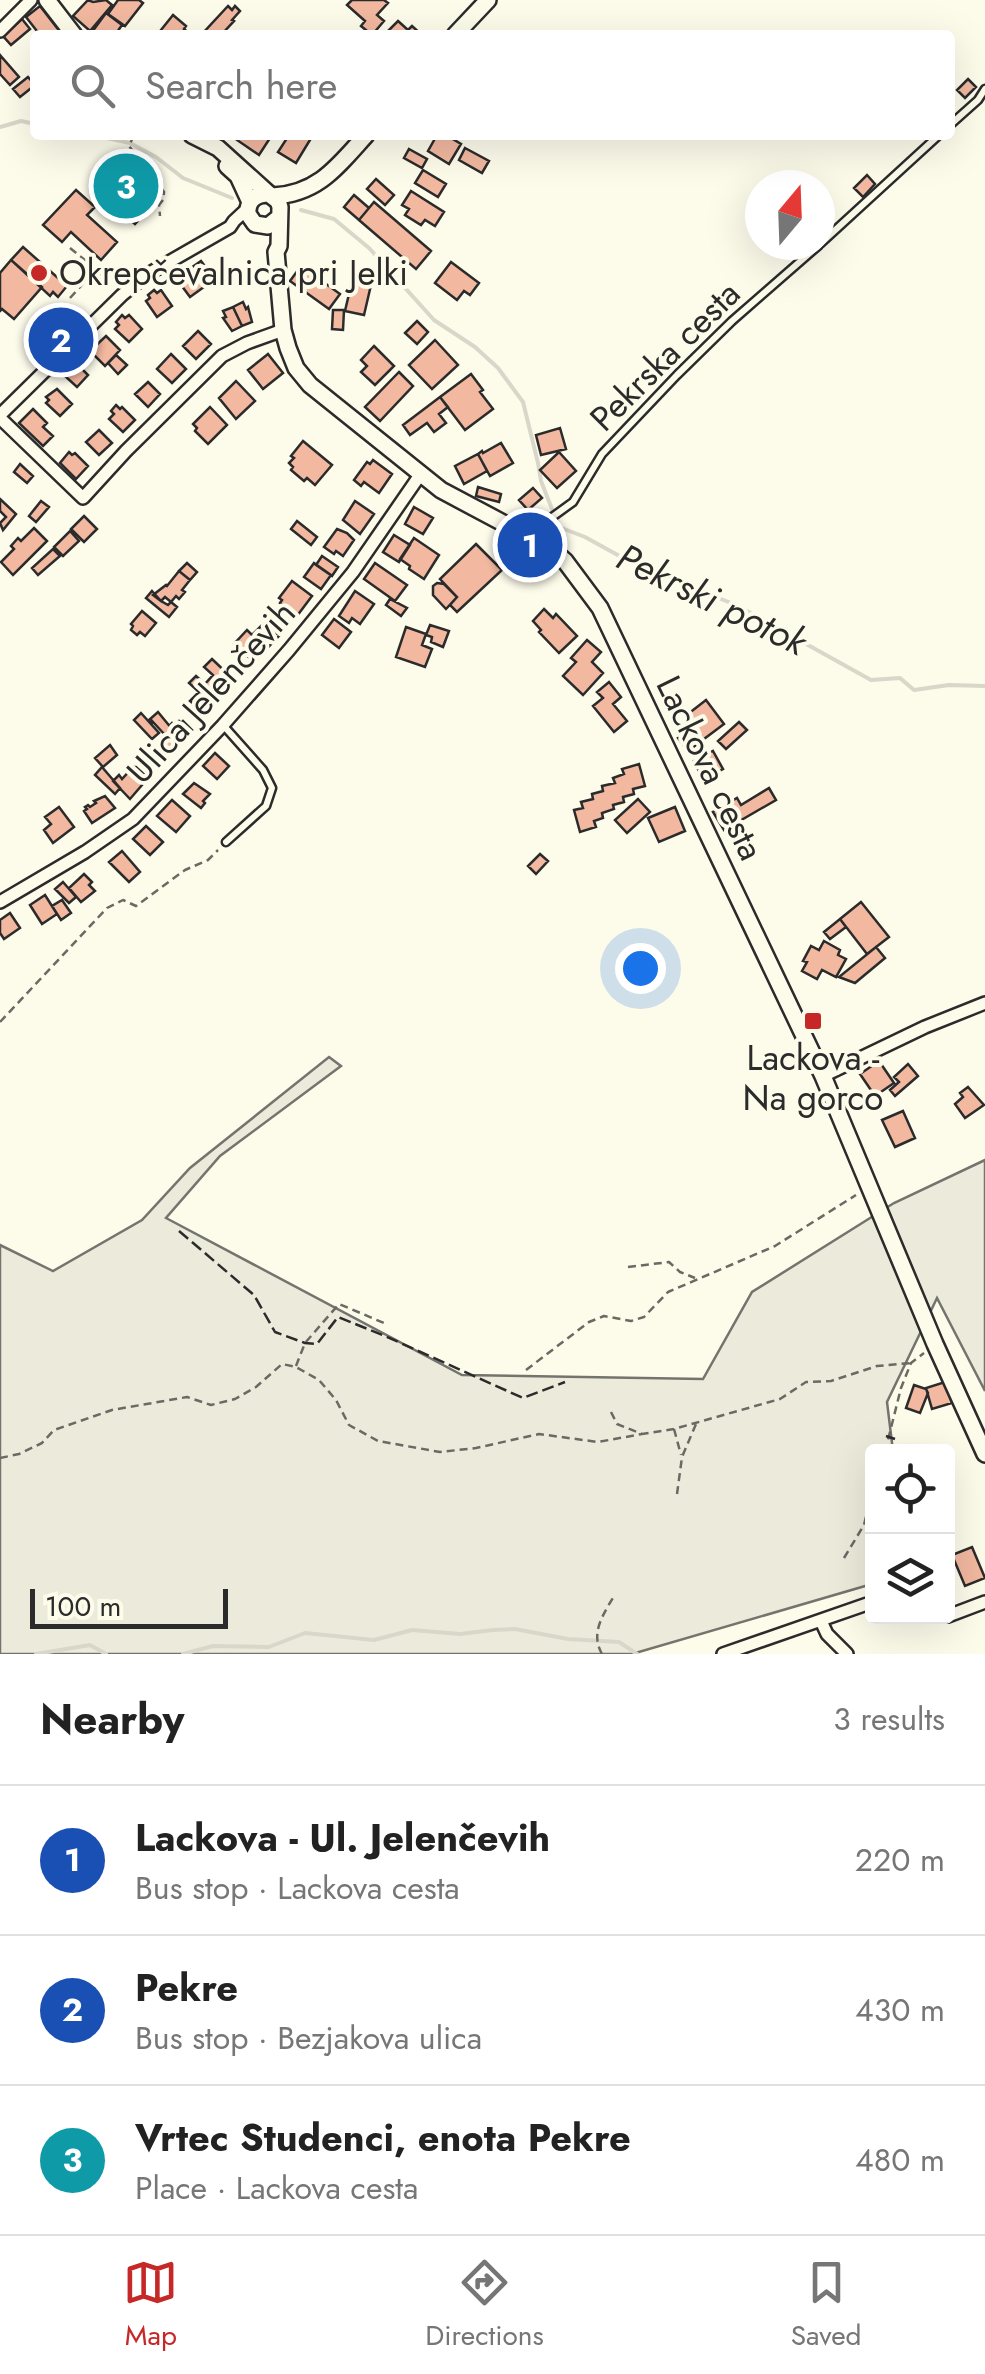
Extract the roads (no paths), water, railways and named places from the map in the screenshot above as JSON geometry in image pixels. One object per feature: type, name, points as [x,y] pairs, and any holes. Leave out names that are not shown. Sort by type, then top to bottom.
[{"type":"street","points":[[0,32],[31,0]]},
{"type":"street","points":[[48,0],[70,30]]},
{"type":"street","points":[[460,30],[488,0]]},
{"type":"street","points":[[199,140],[238,176],[250,219],[276,252]]},
{"type":"street","points":[[202,140],[218,148],[275,205]]},
{"type":"street","points":[[230,228],[256,196],[275,205],[309,192],[361,140]]},
{"type":"street","points":[[275,205],[273,224],[230,228],[148,274],[0,416],[83,498],[222,356],[284,330]]},
{"type":"street","name":"Lackova cesta","points":[[275,205],[284,330],[296,368],[310,386],[420,475],[565,561],[600,608],[823,1076],[985,1454]]},
{"type":"street","name":"Ulica Jelenčevih","points":[[0,902],[86,852],[133,818],[289,650],[354,572],[420,475]]},
{"type":"street","points":[[823,1076],[985,1003]]},
{"type":"street","points":[[955,1612],[985,1602]]},
{"type":"street","points":[[723,1654],[865,1605]]},
{"type":"street","points":[[821,1622],[847,1654]]},
{"type":"lane","points":[[955,121],[985,90]]},
{"type":"lane","name":"Pekrska cesta","points":[[835,231],[934,140]]},
{"type":"lane","name":"Pekrska cesta","points":[[534,540],[549,518],[573,502],[602,454],[665,388],[732,321],[803,260]]},
{"type":"lane","points":[[223,724],[263,770],[272,788],[266,806],[226,842]]},
{"type":"waterway","points":[[0,127],[21,121],[30,123]]},
{"type":"waterway","points":[[116,140],[156,157],[183,178],[232,198]]},
{"type":"waterway","name":"Pekrski potok","points":[[301,210],[334,219],[369,248],[434,320],[498,368],[523,402],[541,481],[559,527],[634,564],[736,605],[871,680],[900,678],[914,690],[949,685],[985,686]]},
{"type":"waterway","points":[[183,1654],[213,1646],[269,1647],[305,1633],[374,1640],[412,1630],[460,1634],[515,1629],[568,1639],[619,1642],[637,1654]]},
{"type":"waterway","points":[[36,1654],[90,1645],[106,1654]]},
{"type":"place","name":"Vrtec Studenci, enota Pekre","points":[[126,186]]},
{"type":"place","name":"Okrepčevalnica pri Jelki","points":[[39,273]]},
{"type":"place","name":"Pekre","points":[[61,340]]},
{"type":"place","name":"Lackova - Ul. Jelenčevih","points":[[530,545]]},
{"type":"place","name":"Lackova - Na gorco","points":[[813,1021]]}]
